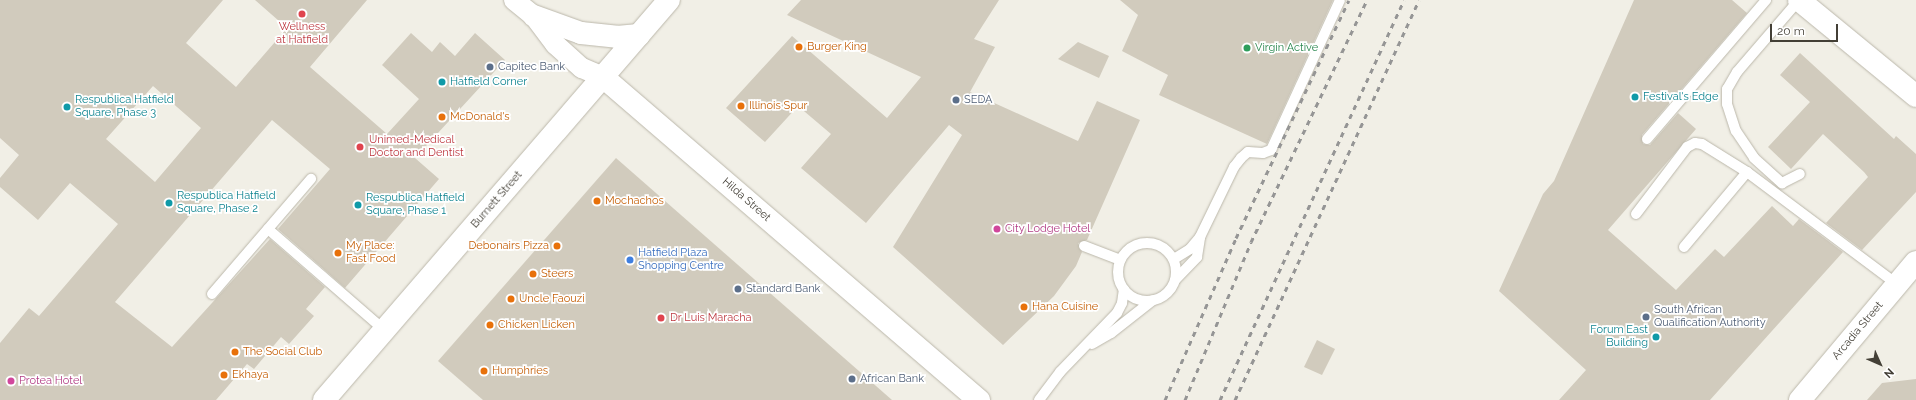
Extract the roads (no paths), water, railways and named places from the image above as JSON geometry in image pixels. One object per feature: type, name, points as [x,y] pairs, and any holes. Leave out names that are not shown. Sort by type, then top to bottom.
[{"type":"street","name":"Hilda Street","points":[[514,0],[534,16],[555,44],[582,68],[603,77],[979,400]]},
{"type":"street","name":"Burnett Street","points":[[324,400],[669,0]]},
{"type":"street","points":[[1799,0],[1916,96]]},
{"type":"street","points":[[534,16],[581,33],[617,37],[639,35]]},
{"type":"street","name":"Arcadia Street","points":[[1800,400],[1916,262]]},
{"type":"lane","points":[[1174,260],[1190,249],[1200,237],[1234,167],[1241,158],[1248,152],[1263,153],[1271,150],[1340,0]]},
{"type":"lane","points":[[1647,139],[1766,0]]},
{"type":"lane","points":[[1799,0],[1737,72],[1727,88],[1727,104],[1736,131],[1754,158],[1782,183],[1800,174]]},
{"type":"lane","points":[[1636,214],[1687,147],[1695,143],[1702,144],[1746,172],[1898,285]]},
{"type":"lane","points":[[1684,247],[1746,172]]},
{"type":"lane","points":[[212,294],[311,179]]},
{"type":"lane","points":[[268,229],[384,330]]},
{"type":"lane","points":[[1087,347],[1111,333],[1153,300],[1163,296],[1175,280],[1197,256],[1200,237]]},
{"type":"lane","points":[[1153,300],[1133,297],[1124,289],[1118,278],[1120,260],[1132,246],[1144,242],[1156,244],[1166,250],[1174,260],[1175,280]]},
{"type":"lane","points":[[1084,246],[1120,260]]},
{"type":"lane","points":[[1039,400],[1060,372],[1087,347],[1117,313],[1122,303],[1124,289]]},
{"type":"railway","points":[[1165,400],[1236,238],[1349,0]]},
{"type":"railway","points":[[1185,400],[1251,242],[1367,0]]},
{"type":"railway","points":[[1220,400],[1404,0]]},
{"type":"railway","points":[[1235,400],[1419,0]]},
{"type":"place","name":"Wellness at Hatfield","points":[[302,14]]},
{"type":"place","name":"Burger King","points":[[799,47]]},
{"type":"place","name":"Virgin Active","points":[[1247,48]]},
{"type":"place","name":"Capitec Bank","points":[[490,67]]},
{"type":"place","name":"Hatfield Corner","points":[[442,82]]},
{"type":"place","name":"Festival's Edge","points":[[1635,97]]},
{"type":"place","name":"SEDA","points":[[956,100]]},
{"type":"place","name":"Illinois Spur","points":[[741,106]]},
{"type":"place","name":"Respublica Hatfield Square, Phase 3","points":[[67,107]]},
{"type":"place","name":"McDonald's","points":[[442,117]]},
{"type":"place","name":"Unimed-Medical Doctor and Dentist","points":[[360,147]]},
{"type":"place","name":"Mochachos","points":[[597,201]]},
{"type":"place","name":"Respublica Hatfield Square, Phase 2","points":[[169,203]]},
{"type":"place","name":"Respublica Hatfield Square, Phase 1","points":[[358,205]]},
{"type":"place","name":"City Lodge Hotel","points":[[997,229]]},
{"type":"place","name":"Debonairs Pizza","points":[[557,246]]},
{"type":"place","name":"My Place: Fast Food","points":[[338,253]]},
{"type":"place","name":"Hatfield Plaza Shopping Centre","points":[[630,260]]},
{"type":"place","name":"Steers","points":[[533,274]]},
{"type":"place","name":"Standard Bank","points":[[738,289]]},
{"type":"place","name":"Uncle Faouzi","points":[[511,299]]},
{"type":"place","name":"Hana Cuisine","points":[[1024,307]]},
{"type":"place","name":"South African Qualification Authority","points":[[1646,317]]},
{"type":"place","name":"Dr Luis Maracha","points":[[661,318]]},
{"type":"place","name":"Chicken Licken","points":[[490,325]]},
{"type":"place","name":"Forum East Building","points":[[1656,337]]},
{"type":"place","name":"The Social Club","points":[[235,352]]},
{"type":"place","name":"Humphries","points":[[484,371]]},
{"type":"place","name":"Ekhaya","points":[[224,375]]},
{"type":"place","name":"African Bank","points":[[852,379]]},
{"type":"place","name":"Protea Hotel","points":[[11,381]]}]
